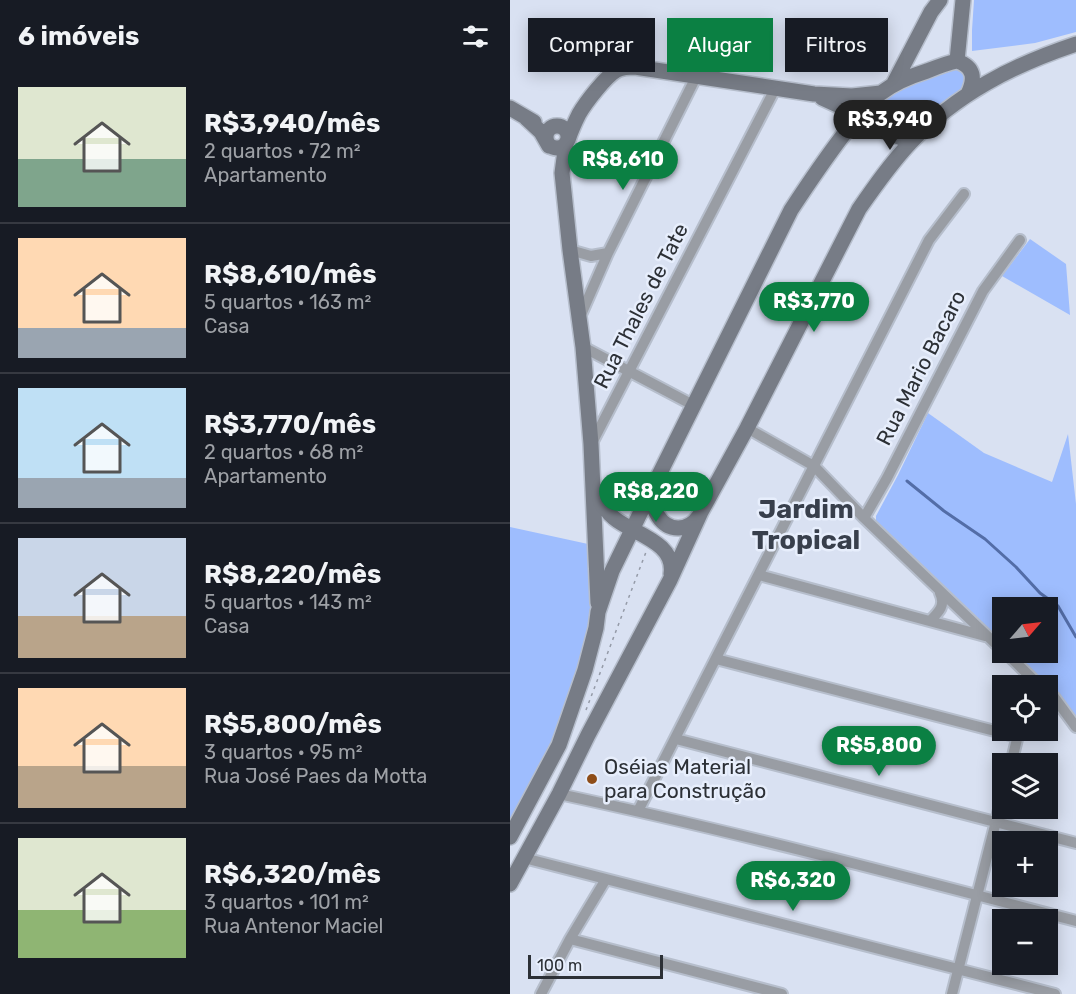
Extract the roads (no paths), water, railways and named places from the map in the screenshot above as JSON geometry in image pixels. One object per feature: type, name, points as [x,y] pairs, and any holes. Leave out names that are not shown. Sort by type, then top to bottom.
[{"type":"main road","points":[[882,130],[874,112],[883,92],[940,0]]},
{"type":"main road","points":[[957,61],[963,0]]},
{"type":"main road","points":[[510,884],[670,580],[702,512],[859,209],[911,142],[968,94],[1007,71],[1042,55],[1076,44]]},
{"type":"main road","points":[[598,612],[612,571],[693,405],[791,210],[816,171],[859,115],[883,92],[921,73],[957,61],[970,69],[973,77],[968,94]]},
{"type":"main road","points":[[510,108],[526,118],[541,132],[552,132],[580,112],[609,76],[624,67],[814,94],[844,96],[883,92]]},
{"type":"main road","points":[[814,94],[859,115],[882,130],[911,142]]},
{"type":"main road","points":[[552,132],[553,147],[564,146],[580,112]]},
{"type":"main road","points":[[510,837],[560,745],[585,670],[598,612],[594,485],[583,347],[562,173],[552,132]]},
{"type":"main road","points":[[562,173],[567,141]]},
{"type":"main road","points":[[594,485],[610,515],[650,538],[668,555],[672,565],[670,580]]},
{"type":"main road","points":[[650,493],[657,515],[662,522],[673,528],[682,528],[696,521],[702,512]]},
{"type":"main road","points":[[622,552],[640,544],[661,547]]},
{"type":"street","points":[[579,319],[608,254],[696,77]]},
{"type":"street","name":"Rua Thales de Tate","points":[[591,444],[775,89]]},
{"type":"street","points":[[638,811],[929,240],[964,194]]},
{"type":"street","name":"Rua Mario Bacaro","points":[[864,518],[983,291],[1020,240]]},
{"type":"street","points":[[570,250],[591,256],[608,254]]},
{"type":"street","points":[[583,347],[693,405]]},
{"type":"street","points":[[747,428],[814,466],[864,518],[992,640]]},
{"type":"street","points":[[759,576],[988,637]]},
{"type":"street","points":[[930,621],[939,613],[942,606],[943,599],[940,592]]},
{"type":"street","points":[[716,659],[992,728]]},
{"type":"street","points":[[1015,663],[1026,675]]},
{"type":"street","points":[[1058,702],[1076,727]]},
{"type":"street","points":[[676,739],[1076,843]]},
{"type":"street","points":[[559,794],[638,811],[1076,921]]},
{"type":"street","points":[[952,994],[997,819]]},
{"type":"street","points":[[524,858],[1055,994]]},
{"type":"street","points":[[541,994],[570,939],[606,879]]},
{"type":"street","points":[[570,939],[782,994]]},
{"type":"waterway","points":[[907,481],[944,511],[985,539],[1016,567],[1040,593],[1058,606],[1076,637]]},
{"type":"place","name":"Oséias Material para Construção","points":[[592,779]]},
{"type":"district","name":"Jardim Tropical","points":[[806,524]]}]
